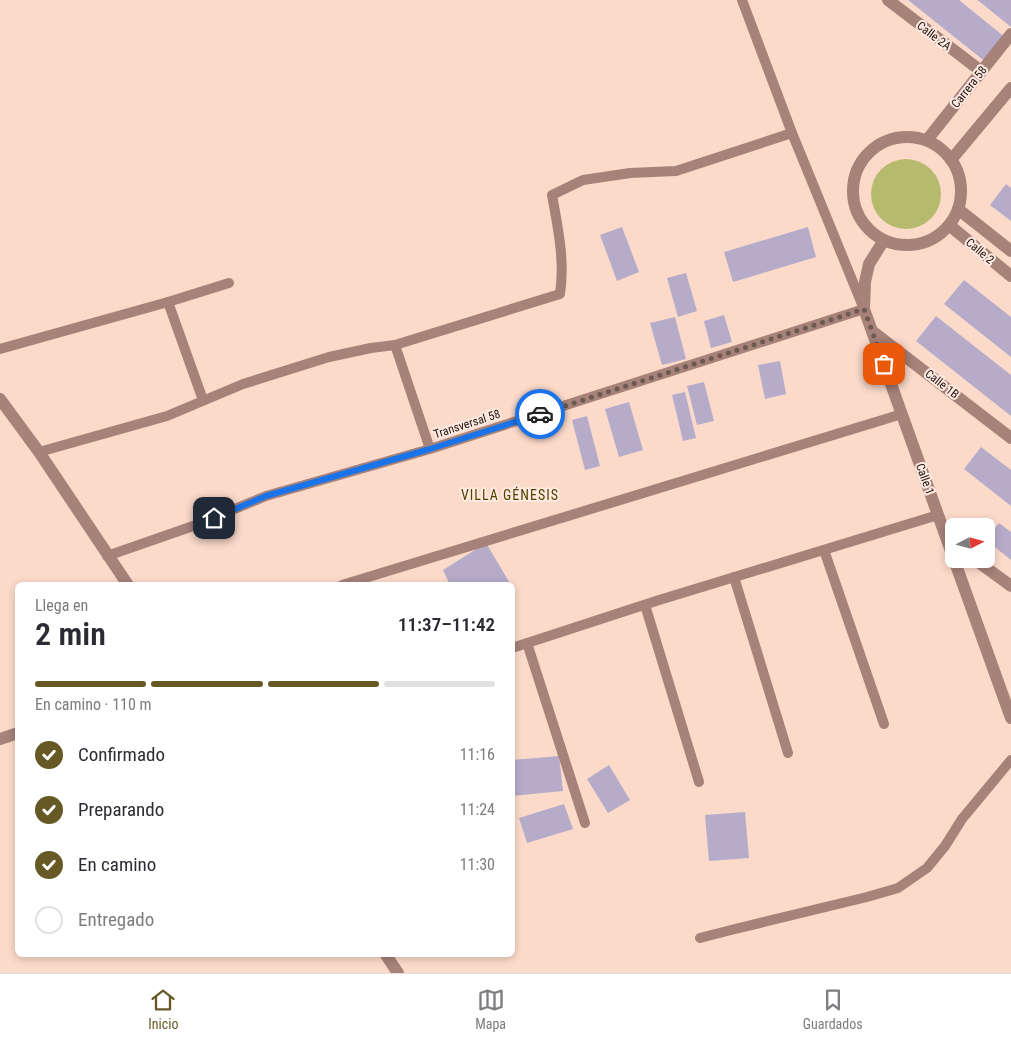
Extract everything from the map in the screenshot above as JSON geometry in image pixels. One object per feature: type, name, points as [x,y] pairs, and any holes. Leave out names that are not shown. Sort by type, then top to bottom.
[{"type":"street","name":"Calle 2A","points":[[888,0],[981,71]]},
{"type":"street","name":"Carrera 58","points":[[927,140],[1011,34]]},
{"type":"street","points":[[951,160],[1010,91]]},
{"type":"street","points":[[909,137],[927,140],[940,148],[951,160],[959,175],[961,192],[958,209],[949,225],[936,237],[920,244],[902,245],[884,240],[869,230],[858,215],[853,197],[854,178],[862,161],[874,148],[890,139],[909,137]]},
{"type":"street","name":"Calle 2","points":[[958,209],[1011,251]]},
{"type":"street","name":"Calle 2","points":[[949,225],[1011,276]]},
{"type":"street","name":"Calle 1","points":[[884,240],[869,264],[864,282],[864,309],[938,515],[945,530]]},
{"type":"street","name":"Calle 1B","points":[[872,331],[1011,438]]},
{"type":"street","points":[[0,399],[39,452],[126,582]]},
{"type":"street","name":"Calle 1","points":[[960,568],[1011,718]]},
{"type":"street","points":[[986,568],[1011,586]]},
{"type":"street","points":[[0,738],[15,734]]},
{"type":"street","points":[[387,957],[398,973]]},
{"type":"lane","points":[[742,0],[792,134],[864,309]]},
{"type":"lane","points":[[39,452],[167,416],[243,384],[329,357],[394,345],[560,294],[563,277],[561,251],[552,195],[583,180],[630,173],[676,171],[792,134]]},
{"type":"lane","points":[[0,349],[229,283]]},
{"type":"lane","points":[[168,302],[203,400]]},
{"type":"lane","name":"Transversal 58","points":[[107,556],[196,526],[266,496],[430,449],[864,309]]},
{"type":"lane","points":[[394,345],[430,449]]},
{"type":"lane","points":[[352,582],[902,414]]},
{"type":"lane","points":[[515,647],[644,605],[938,515]]},
{"type":"lane","points":[[824,550],[884,724]]},
{"type":"lane","points":[[734,577],[788,753]]},
{"type":"lane","points":[[644,605],[699,782]]},
{"type":"lane","points":[[526,643],[585,823]]},
{"type":"lane","points":[[700,938],[898,888],[927,868],[945,846],[962,820],[1011,760]]},
{"type":"green space","points":[[906,159],[919,162],[931,169],[938,181],[941,194],[938,207],[931,219],[919,226],[906,229],[893,226],[881,219],[874,207],[871,194],[874,181],[881,169],[893,162]]},
{"type":"building","points":[[908,0],[959,0],[1006,38],[987,63]]},
{"type":"building","points":[[977,0],[1011,0],[1011,27],[980,2]]},
{"type":"building","points":[[1006,184],[1011,188],[1011,221],[990,205]]},
{"type":"building","points":[[622,227],[639,272],[617,281],[600,235]]},
{"type":"building","points":[[808,227],[816,257],[733,282],[724,252]]},
{"type":"building","points":[[686,273],[697,311],[678,317],[667,278]]},
{"type":"building","points":[[964,280],[1011,317],[1011,357],[944,304]]},
{"type":"building","points":[[724,315],[732,342],[711,348],[704,321]]},
{"type":"building","points":[[936,316],[1011,375],[1011,416],[916,341]]},
{"type":"building","points":[[675,317],[686,359],[662,365],[650,323]]},
{"type":"building","points":[[780,361],[786,394],[765,399],[758,365]]},
{"type":"building","points":[[704,382],[714,421],[697,425],[687,386]]},
{"type":"building","points":[[685,392],[696,438],[683,441],[672,395]]},
{"type":"building","points":[[629,402],[643,450],[619,457],[605,409]]},
{"type":"building","points":[[587,416],[600,466],[585,470],[572,420]]},
{"type":"building","points":[[981,447],[1011,470],[1011,506],[964,469]]},
{"type":"building","points":[[999,523],[1011,532],[1011,560],[995,547],[995,528]]},
{"type":"building","points":[[486,543],[509,582],[449,582],[443,570]]},
{"type":"building","points":[[559,756],[563,791],[515,796],[515,760]]},
{"type":"building","points":[[609,765],[630,800],[608,813],[587,779]]},
{"type":"building","points":[[564,804],[573,829],[527,843],[519,818]]},
{"type":"building","points":[[745,812],[749,858],[709,861],[705,815]]},
{"type":"way so far","points":[[540,414],[864,309],[884,364]]},
{"type":"district","name":"VILLA GÉNESIS","points":[[510,495]]},
{"type":"route","points":[[214,518],[266,496],[430,449],[540,414]]}]
